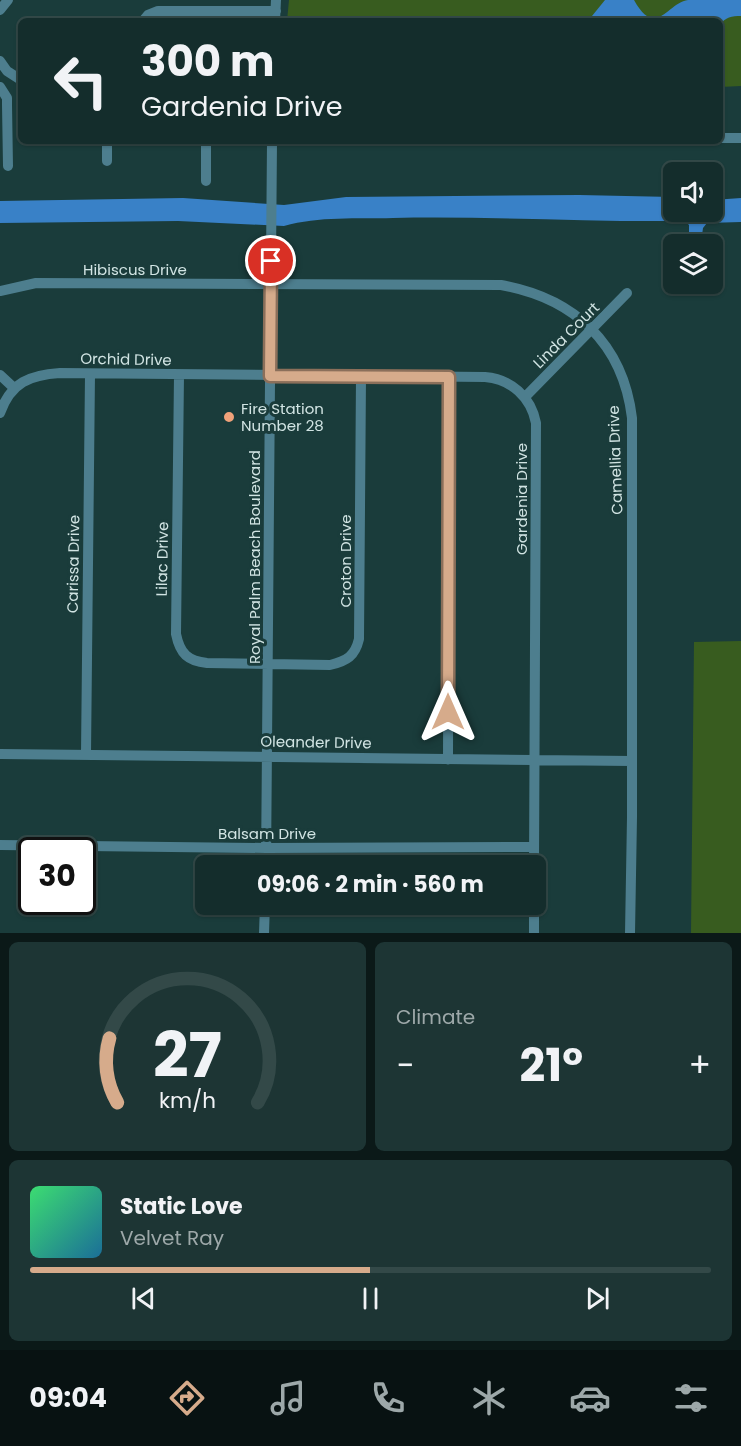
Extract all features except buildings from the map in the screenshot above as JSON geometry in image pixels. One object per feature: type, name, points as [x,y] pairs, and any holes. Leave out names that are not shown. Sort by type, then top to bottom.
[{"type":"street","points":[[0,10],[8,0]]},
{"type":"street","points":[[146,18],[158,11],[207,16],[276,11]]},
{"type":"street","points":[[1,66],[18,78]]},
{"type":"street","points":[[0,87],[7,98],[8,166]]},
{"type":"street","points":[[723,138],[741,138]]},
{"type":"street","points":[[107,144],[107,161]]},
{"type":"street","points":[[206,144],[206,181]]},
{"type":"street","name":"Royal Palm Beach Boulevard","points":[[266,855],[272,144]]},
{"type":"street","name":"Hibiscus Drive","points":[[0,291],[36,283],[271,285]]},
{"type":"street","name":"Camellia Drive","points":[[271,285],[501,285],[532,292],[568,309],[592,329],[605,345],[620,371],[632,418],[630,933]]},
{"type":"street","name":"Linda Court","points":[[525,397],[627,293]]},
{"type":"street","name":"Orchid Drive","points":[[14,388],[30,377],[42,374],[270,376]]},
{"type":"street","name":"Carissa Drive","points":[[86,754],[90,374]]},
{"type":"street","points":[[0,375],[14,388],[0,413]]},
{"type":"street","name":"Lilac Drive","points":[[178,375],[176,634],[178,647],[185,657],[194,662],[268,664]]},
{"type":"street","points":[[270,376],[497,379],[513,387],[525,397]]},
{"type":"street","name":"Croton Drive","points":[[268,664],[343,662],[352,657],[357,650],[360,639],[361,377]]},
{"type":"street","points":[[448,760],[449,377]]},
{"type":"street","name":"Gardenia Drive","points":[[525,397],[531,406],[536,423],[534,855]]},
{"type":"street","name":"Oleander Drive","points":[[0,754],[632,761]]},
{"type":"street","name":"Balsam Drive","points":[[0,845],[266,848],[534,847]]},
{"type":"street","points":[[264,933],[265,915]]},
{"type":"street","points":[[534,915],[534,933]]},
{"type":"green space","points":[[289,0],[741,0],[741,86],[723,87],[723,18],[287,18]]},
{"type":"green space","points":[[741,641],[741,933],[691,933],[694,642]]},
{"type":"water","points":[[605,0],[634,0],[642,12],[655,18],[592,18]]},
{"type":"water","points":[[688,0],[741,0],[741,16],[724,20],[723,18],[655,18]]},
{"type":"water","points":[[579,195],[663,197],[663,221],[352,218],[324,219],[284,226],[178,221],[0,223],[0,201],[183,198],[284,205],[346,197]]},
{"type":"water","points":[[741,198],[741,222],[707,223],[702,234],[689,234],[689,225],[686,222],[723,222],[723,199]]},
{"type":"place","name":"Fire Station Number 28","points":[[229,417]]},
{"type":"route","points":[[271,261],[270,376],[449,377],[448,712]]}]
